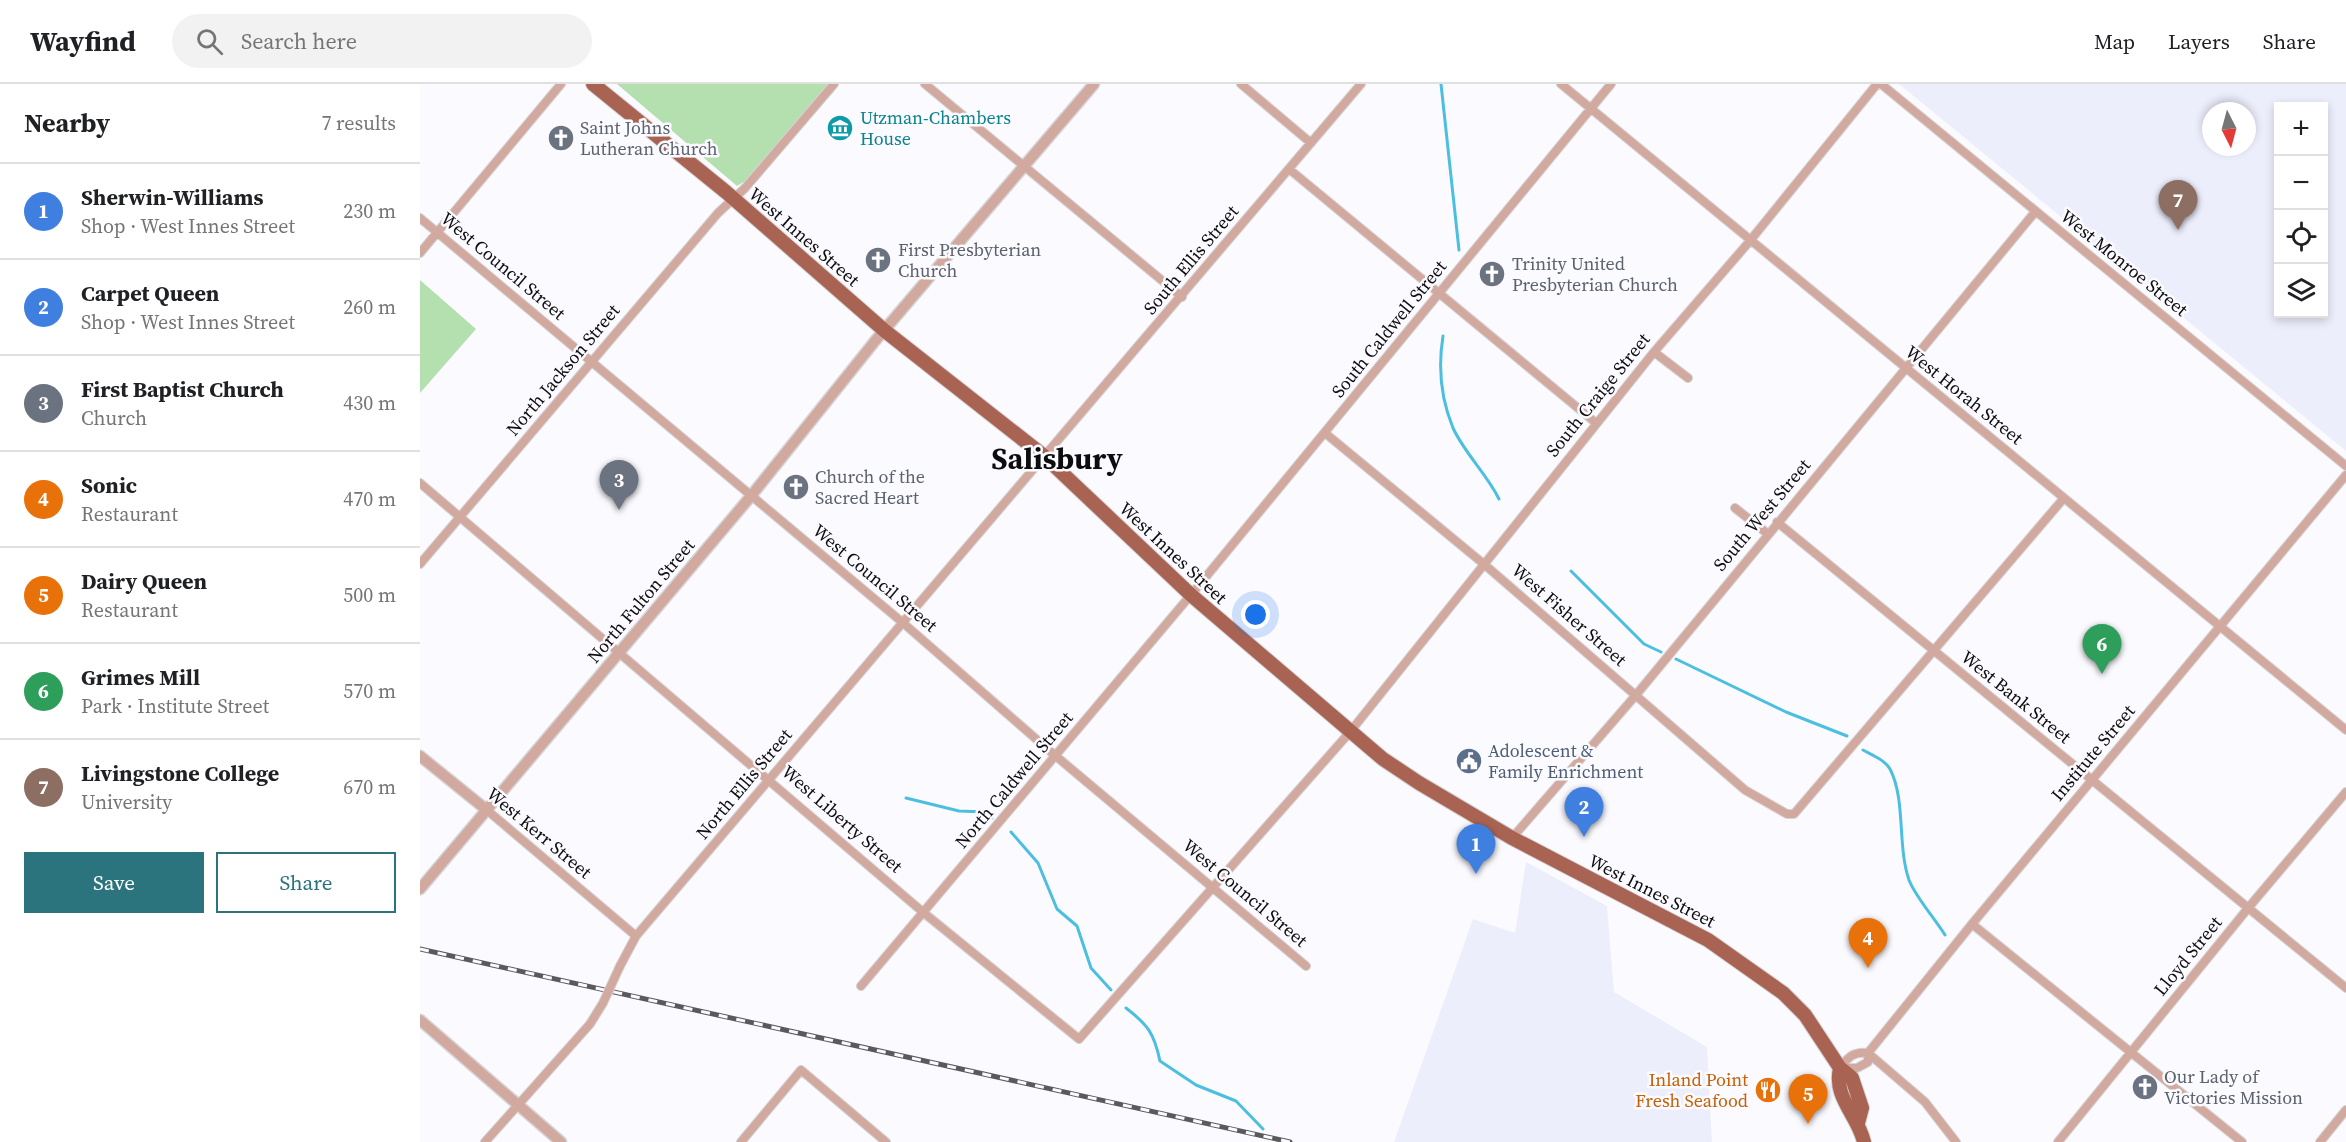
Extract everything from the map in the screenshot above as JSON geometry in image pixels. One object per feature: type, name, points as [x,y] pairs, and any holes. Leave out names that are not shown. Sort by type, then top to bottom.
[{"type":"main road","name":"West Innes Street","points":[[593,84],[734,199],[885,331],[1044,456],[1191,595],[1350,732],[1419,783],[1512,838],[1708,940],[1756,972],[1805,1015],[1840,1068],[1839,1089],[1849,1113],[1858,1123],[1863,1142]]},
{"type":"street","points":[[420,253],[561,84]]},
{"type":"street","name":"North Jackson Street","points":[[420,564],[718,213],[734,199],[834,84]]},
{"type":"street","points":[[925,84],[1182,297]]},
{"type":"street","name":"North Fulton Street","points":[[420,889],[751,496],[885,331],[1095,84]]},
{"type":"street","points":[[1241,84],[1311,142]]},
{"type":"street","name":"South Ellis Street","points":[[1044,456],[1182,297],[1361,84]]},
{"type":"street","name":"West Horah Street","points":[[1561,84],[1749,242],[2346,730]]},
{"type":"street","name":"South Caldwell Street","points":[[1191,595],[1611,84]]},
{"type":"street","name":"West Monroe Street","points":[[1879,84],[2346,466]]},
{"type":"street","name":"South Craige Street","points":[[1079,1039],[1350,732],[1596,423],[1879,84]]},
{"type":"street","points":[[1289,169],[1596,423]]},
{"type":"street","name":"South West Street","points":[[1512,838],[1636,695],[2035,212]]},
{"type":"street","name":"West Council Street","points":[[420,218],[902,622],[1055,755],[1306,966]]},
{"type":"street","points":[[1654,352],[1688,378]]},
{"type":"street","name":"West Fisher Street","points":[[1325,433],[1485,565],[1745,790],[1788,814],[1794,814],[1932,650]]},
{"type":"street","name":"North Ellis Street","points":[[485,1142],[590,1024],[603,1004],[636,936],[1044,456]]},
{"type":"street","name":"Institute Street","points":[[1840,1068],[1857,1068],[1868,1062],[1868,1053],[1972,924],[2346,475]]},
{"type":"street","name":"West Liberty Street","points":[[420,483],[770,779],[924,913],[1079,1039]]},
{"type":"street","points":[[1932,650],[2064,498]]},
{"type":"street","points":[[1735,508],[1768,534]]},
{"type":"street","name":"West Bank Street","points":[[1777,522],[2346,988]]},
{"type":"street","name":"North Caldwell Street","points":[[861,986],[1191,595]]},
{"type":"street","name":"West Kerr Street","points":[[420,756],[636,936]]},
{"type":"street","name":"Lloyd Street","points":[[2058,1142],[2249,907],[2346,792]]},
{"type":"street","points":[[1972,924],[2242,1142]]},
{"type":"street","points":[[420,1020],[516,1106],[561,1142]]},
{"type":"street","name":"Institute Street","points":[[1840,1068],[1848,1058],[1859,1052],[1868,1053]]},
{"type":"street","points":[[1868,1053],[1925,1102],[1956,1142]]},
{"type":"street","points":[[741,1142],[801,1070],[886,1142]]},
{"type":"street","points":[[2320,1142],[2346,1110]]},
{"type":"shaded area","points":[[1899,84],[2346,84],[2346,451]]},
{"type":"shaded area","points":[[1526,862],[1607,906],[1614,992],[1707,1047],[1712,1142],[1394,1142],[1473,919],[1515,933]]},
{"type":"green space","points":[[617,84],[831,84],[752,177],[737,186]]},
{"type":"green space","points":[[420,280],[476,329],[420,393]]},
{"type":"waterway","points":[[1441,84],[1459,250]]},
{"type":"waterway","points":[[1443,336],[1442,383],[1449,417],[1458,437],[1499,499]]},
{"type":"waterway","points":[[1571,571],[1644,644],[1661,652]]},
{"type":"waterway","points":[[1676,659],[1786,712],[1847,736]]},
{"type":"waterway","points":[[1863,750],[1882,760],[1890,769],[1898,794],[1903,852],[1909,880],[1945,935]]},
{"type":"waterway","points":[[906,798],[959,811],[985,812],[992,818]]},
{"type":"waterway","points":[[1011,832],[1038,863],[1057,909],[1077,926],[1091,968],[1111,990]]},
{"type":"waterway","points":[[1126,1008],[1149,1030],[1160,1061],[1196,1085],[1236,1101],[1263,1129]]},
{"type":"railway","points":[[420,949],[1290,1142]]},
{"type":"place","name":"Utzman-Chambers House","points":[[840,128]]},
{"type":"place","name":"Saint Johns Lutheran Church","points":[[561,138]]},
{"type":"place","name":"Livingstone College","points":[[2178,230]]},
{"type":"place","name":"First Presbyterian Church","points":[[878,260]]},
{"type":"place","name":"Trinity United Presbyterian Church","points":[[1492,274]]},
{"type":"place","name":"Church of the Sacred Heart","points":[[796,487]]},
{"type":"place","name":"First Baptist Church","points":[[619,510]]},
{"type":"place","name":"Grimes Mill","points":[[2102,674]]},
{"type":"place","name":"Adolescent & Family Enrichment","points":[[1469,761]]},
{"type":"place","name":"Carpet Queen","points":[[1584,837]]},
{"type":"place","name":"Sherwin-Williams","points":[[1476,874]]},
{"type":"place","name":"Sonic","points":[[1868,968]]},
{"type":"place","name":"Our Lady of Victories Mission","points":[[2145,1087]]},
{"type":"place","name":"Inland Point Fresh Seafood","points":[[1768,1090]]},
{"type":"place","name":"Dairy Queen","points":[[1808,1124]]},
{"type":"district","name":"Salisbury","points":[[1057,459]]}]
